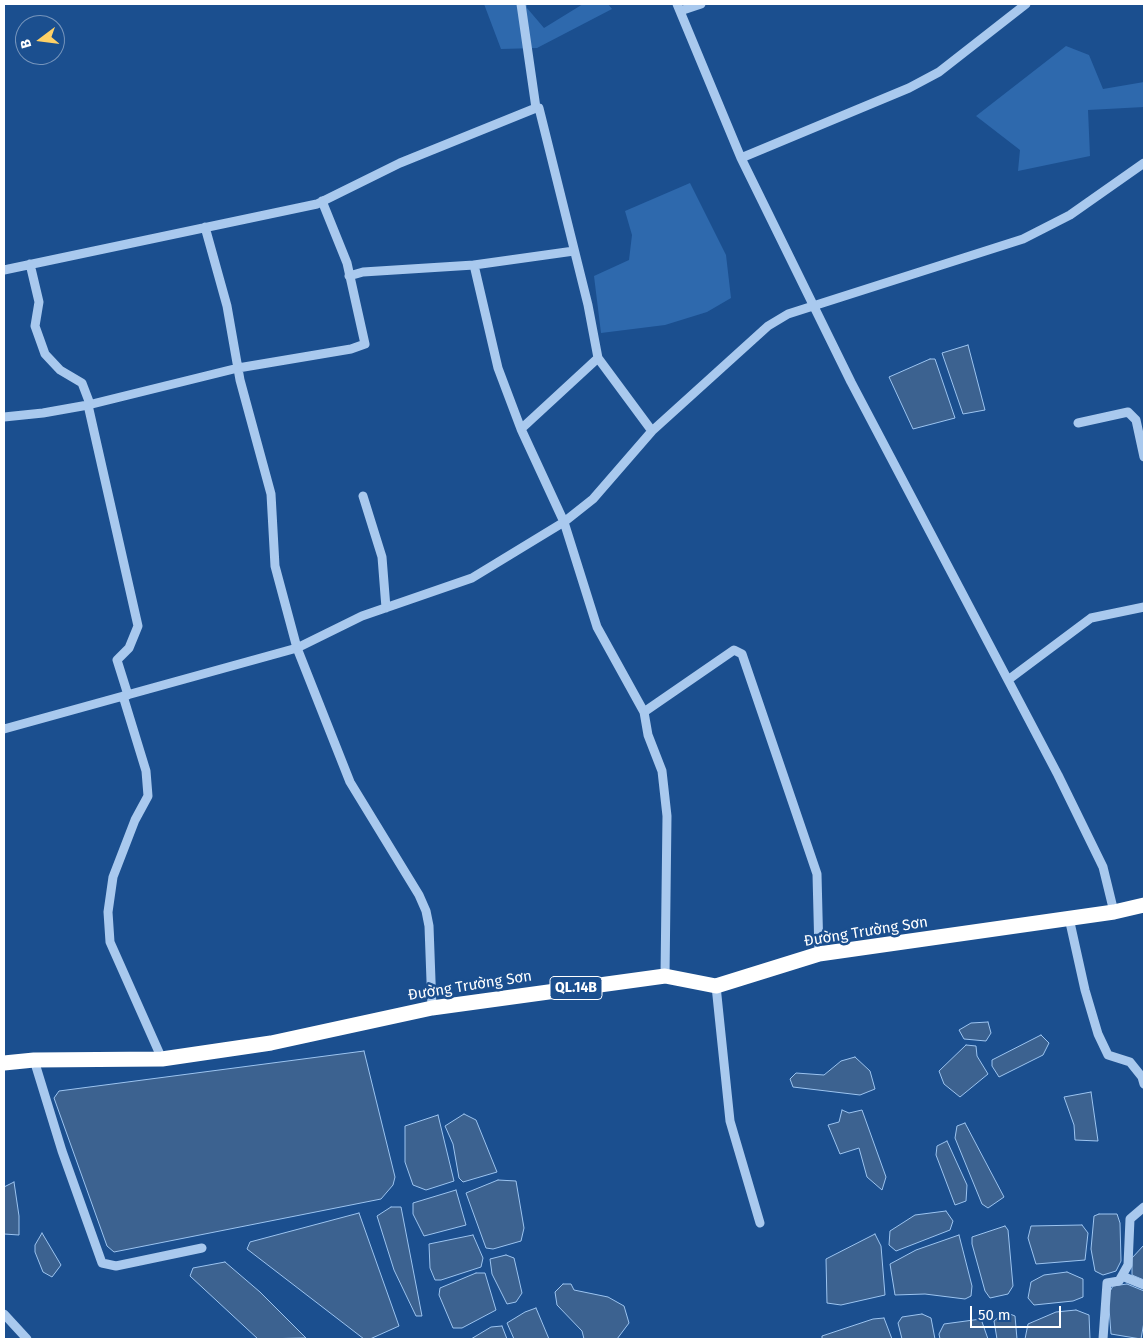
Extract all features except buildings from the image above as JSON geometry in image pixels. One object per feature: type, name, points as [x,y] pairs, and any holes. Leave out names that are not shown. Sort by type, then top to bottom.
[{"type":"highway","name":"Đường Trường Sơn","points":[[4,1064],[34,1060],[162,1059],[271,1043],[432,1008],[664,976],[716,986],[819,954],[1114,912],[1144,905]]},
{"type":"street","points":[[521,4],[536,108],[539,108],[598,358],[652,431]]},
{"type":"street","points":[[701,4],[679,7],[741,158],[851,382],[1058,775],[1103,867],[1114,912]]},
{"type":"street","points":[[741,158],[909,88],[931,76],[1026,4]]},
{"type":"street","points":[[4,270],[322,201],[400,163],[536,108]]},
{"type":"street","points":[[4,729],[297,648],[362,616],[472,578],[564,522],[594,499],[652,431],[768,326],[788,314],[1023,239],[1070,214],[1144,163]]},
{"type":"street","points":[[4,417],[43,413],[89,404],[176,385],[238,368],[351,349],[365,344],[349,276],[348,263],[322,201]]},
{"type":"street","points":[[205,227],[227,306],[238,368],[271,494],[275,566],[297,648],[350,782],[426,910],[432,1008]]},
{"type":"street","points":[[349,276],[363,272],[474,265],[574,251]]},
{"type":"street","points":[[30,264],[39,302],[35,326],[46,354],[60,370],[82,383],[89,404],[138,626],[130,648],[117,660],[146,770],[148,796],[135,820],[113,878],[108,912],[110,942],[162,1059]]},
{"type":"street","points":[[474,265],[498,368],[521,430],[564,522],[597,626],[644,712],[648,735],[662,771],[667,816],[664,976]]},
{"type":"street","points":[[521,430],[598,358]]},
{"type":"street","points":[[1078,423],[1128,412],[1136,420],[1144,457]]},
{"type":"street","points":[[363,496],[382,558],[386,608]]},
{"type":"street","points":[[1008,680],[1092,618],[1144,607]]},
{"type":"street","points":[[644,712],[734,650],[742,654],[817,874],[819,954]]},
{"type":"street","points":[[1068,918],[1085,990],[1101,1041],[1108,1056],[1130,1062],[1142,1077],[1144,1084]]},
{"type":"street","points":[[716,986],[730,1122],[760,1223]]},
{"type":"street","points":[[34,1060],[62,1150],[102,1263],[116,1266],[202,1248]]},
{"type":"street","points":[[1102,1339],[1107,1283],[1119,1281],[1128,1265],[1130,1219],[1144,1208]]},
{"type":"street","points":[[1122,1276],[1144,1285]]},
{"type":"street","points":[[4,1314],[27,1339]]},
{"type":"shaded area","points":[[484,4],[527,4],[527,8],[544,28],[583,4],[608,4],[612,9],[537,48],[501,49]]},
{"type":"shaded area","points":[[1066,46],[1089,55],[1103,89],[1144,82],[1144,107],[1088,110],[1090,156],[1018,171],[1020,150],[976,116]]},
{"type":"shaded area","points":[[690,183],[726,255],[731,298],[707,312],[665,325],[601,333],[594,276],[629,260],[632,235],[625,211]]},
{"type":"shaded area","points":[[968,345],[985,410],[963,414],[942,353]]},
{"type":"shaded area","points":[[930,359],[935,359],[955,418],[913,429],[889,377]]},
{"type":"shaded area","points":[[988,1022],[991,1033],[986,1041],[964,1039],[959,1030],[971,1023]]},
{"type":"shaded area","points":[[1041,1035],[1049,1043],[1043,1055],[999,1077],[992,1066],[992,1060]]},
{"type":"shaded area","points":[[966,1045],[976,1046],[977,1056],[988,1074],[960,1097],[944,1084],[939,1071]]},
{"type":"shaded area","points":[[364,1051],[395,1177],[393,1185],[381,1199],[114,1252],[107,1246],[54,1098],[59,1091]]},
{"type":"shaded area","points":[[855,1057],[870,1071],[875,1089],[860,1095],[793,1087],[790,1079],[796,1073],[824,1075],[841,1061]]},
{"type":"shaded area","points":[[1091,1092],[1098,1141],[1075,1140],[1074,1125],[1064,1097]]},
{"type":"shaded area","points":[[842,1110],[849,1113],[862,1110],[886,1177],[882,1190],[867,1177],[859,1148],[840,1154],[828,1125],[839,1122]]},
{"type":"shaded area","points":[[464,1114],[476,1120],[497,1172],[463,1182],[459,1178],[453,1144],[445,1126]]},
{"type":"shaded area","points":[[438,1115],[454,1181],[426,1190],[413,1185],[405,1162],[405,1126]]},
{"type":"shaded area","points":[[965,1123],[1004,1197],[988,1208],[982,1204],[955,1138],[957,1126]]},
{"type":"shaded area","points":[[947,1141],[967,1185],[966,1201],[955,1205],[936,1155],[937,1146]]},
{"type":"shaded area","points":[[498,1180],[516,1181],[524,1228],[521,1241],[493,1249],[486,1248],[466,1193]]},
{"type":"shaded area","points":[[14,1182],[19,1216],[19,1235],[4,1234],[4,1187]]},
{"type":"shaded area","points":[[456,1190],[466,1225],[424,1236],[413,1214],[413,1203]]},
{"type":"shaded area","points":[[391,1207],[401,1207],[422,1316],[416,1316],[394,1270],[377,1216]]},
{"type":"shaded area","points":[[946,1211],[953,1221],[950,1230],[896,1251],[889,1245],[890,1231],[915,1215]]},
{"type":"shaded area","points":[[359,1213],[399,1326],[370,1339],[364,1339],[247,1249],[250,1242]]},
{"type":"shaded area","points":[[1099,1214],[1117,1214],[1120,1223],[1121,1261],[1116,1271],[1103,1275],[1095,1271],[1091,1249],[1094,1216]]},
{"type":"shaded area","points":[[1082,1225],[1088,1233],[1085,1260],[1036,1264],[1028,1238],[1031,1226]]},
{"type":"shaded area","points":[[1005,1226],[1008,1230],[1013,1286],[1008,1294],[990,1298],[985,1291],[972,1244],[972,1237]]},
{"type":"shaded area","points":[[42,1233],[61,1265],[52,1277],[43,1272],[35,1252],[35,1245]]},
{"type":"shaded area","points":[[875,1234],[881,1246],[885,1295],[841,1305],[827,1303],[826,1259]]},
{"type":"shaded area","points":[[473,1235],[483,1258],[481,1267],[441,1280],[435,1280],[430,1268],[429,1244]]},
{"type":"shaded area","points":[[959,1235],[972,1286],[971,1296],[965,1299],[925,1294],[895,1295],[890,1264],[916,1250]]},
{"type":"shaded area","points":[[1144,1245],[1144,1280],[1132,1275],[1132,1258]]},
{"type":"shaded area","points":[[506,1255],[514,1258],[522,1293],[516,1302],[507,1304],[492,1274],[490,1259]]},
{"type":"shaded area","points":[[225,1262],[260,1292],[306,1338],[258,1339],[190,1276],[193,1268]]},
{"type":"shaded area","points":[[1067,1272],[1083,1279],[1083,1297],[1073,1301],[1034,1305],[1028,1298],[1031,1282],[1044,1275]]},
{"type":"shaded area","points":[[476,1273],[485,1273],[496,1310],[462,1328],[453,1328],[439,1295],[440,1288]]},
{"type":"shaded area","points":[[563,1284],[571,1284],[574,1290],[608,1297],[624,1306],[629,1323],[617,1339],[584,1339],[582,1331],[557,1305],[555,1292]]},
{"type":"shaded area","points":[[1127,1284],[1144,1291],[1144,1322],[1141,1339],[1111,1334],[1108,1295],[1113,1286]]},
{"type":"shaded area","points":[[536,1308],[549,1339],[514,1339],[507,1323],[525,1312]]},
{"type":"shaded area","points":[[1076,1310],[1089,1315],[1090,1339],[1025,1339],[1028,1324],[1056,1312]]},
{"type":"shaded area","points":[[1005,1312],[1015,1316],[1017,1339],[997,1339],[994,1321]]},
{"type":"shaded area","points":[[922,1314],[931,1318],[935,1339],[902,1339],[898,1323],[902,1317]]},
{"type":"shaded area","points":[[884,1318],[892,1339],[822,1339],[822,1336],[873,1319]]},
{"type":"shaded area","points":[[981,1319],[988,1339],[940,1339],[939,1334],[944,1324]]},
{"type":"shaded area","points":[[502,1326],[507,1339],[471,1339],[491,1327]]}]
